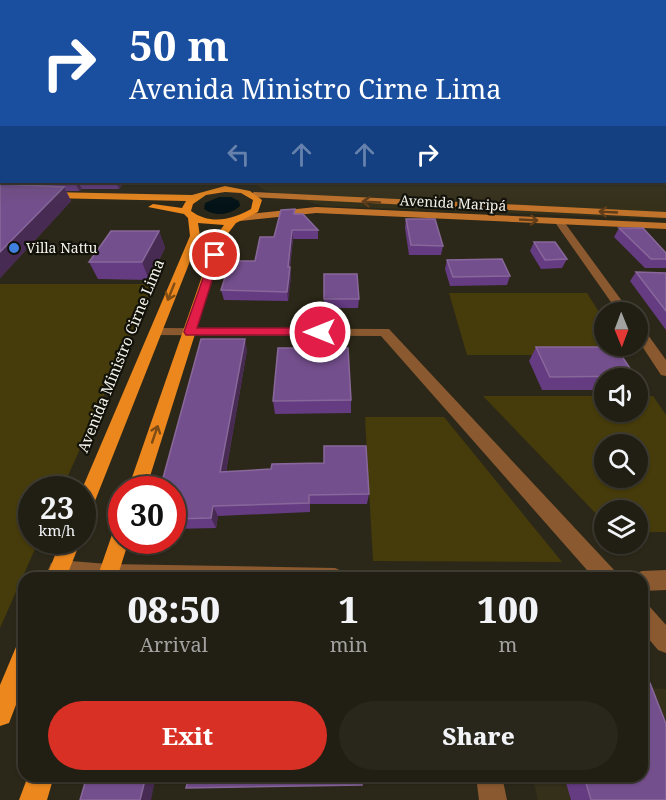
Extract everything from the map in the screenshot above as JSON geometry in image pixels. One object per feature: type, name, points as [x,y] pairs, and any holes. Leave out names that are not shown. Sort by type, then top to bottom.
[{"type":"main road","points":[[190,215],[186,207],[216,183]]},
{"type":"main road","points":[[36,195],[171,199],[199,196],[238,186],[254,195],[258,200],[255,210],[236,220],[221,236],[140,476]]},
{"type":"main road","name":"Avenida Maripá","points":[[254,195],[666,215]]},
{"type":"main road","points":[[49,204],[165,208],[210,222],[236,220]]},
{"type":"main road","name":"Avenida Maripá","points":[[236,220],[281,212],[316,210],[666,226]]},
{"type":"main road","name":"Avenida Ministro Cirne Lima","points":[[96,477],[195,236],[190,215]]},
{"type":"main road","points":[[58,572],[65,554]]},
{"type":"main road","points":[[108,572],[114,554]]},
{"type":"main road","points":[[0,714],[18,670]]},
{"type":"main road","points":[[33,800],[39,782]]},
{"type":"street","points":[[559,221],[617,302]]},
{"type":"street","points":[[155,332],[384,332],[603,572]]},
{"type":"street","points":[[648,345],[666,371]]},
{"type":"street","points":[[648,581],[666,580]]},
{"type":"street","points":[[648,622],[666,642]]},
{"type":"street","points":[[490,782],[493,800]]},
{"type":"shaded area","points":[[254,183],[665,183],[666,219],[324,206],[264,190]]},
{"type":"shaded area","points":[[219,197],[231,197],[239,201],[240,206],[222,214],[208,212],[204,209],[205,203]]},
{"type":"shaded area","points":[[0,284],[154,284],[68,476],[18,476],[18,554],[33,554],[25,572],[18,572],[18,587],[0,628]]},
{"type":"shaded area","points":[[449,293],[587,293],[594,304],[594,355],[467,355]]},
{"type":"shaded area","points":[[483,396],[594,396],[594,422],[648,422],[648,396],[653,396],[666,415],[666,532],[648,532],[648,500],[594,500],[594,512]]},
{"type":"shaded area","points":[[365,417],[444,417],[562,562],[373,561]]},
{"type":"shaded area","points":[[648,688],[666,689],[666,800],[538,800],[534,782],[648,782]]},
{"type":"building","points":[[0,184],[64,187],[0,252]]},
{"type":"building","points":[[295,209],[294,214],[303,214],[318,230],[292,230],[287,292],[221,290],[230,261],[255,261],[260,237],[274,237],[281,210]]},
{"type":"building","points":[[406,219],[435,219],[443,246],[411,245]]},
{"type":"building","points":[[619,228],[643,228],[666,253],[666,259],[651,259]]},
{"type":"building","points":[[111,231],[159,231],[142,262],[89,262]]},
{"type":"building","points":[[534,242],[555,242],[567,259],[545,260]]},
{"type":"building","points":[[502,259],[510,276],[453,277],[447,260]]},
{"type":"building","points":[[636,272],[666,273],[666,311]]},
{"type":"building","points":[[324,274],[357,274],[359,299],[324,299]]},
{"type":"building","points":[[201,339],[245,339],[220,472],[271,469],[272,464],[324,463],[324,446],[366,446],[369,494],[309,495],[309,503],[213,506],[211,518],[186,519],[186,476],[164,476]]},
{"type":"building","points":[[536,347],[594,347],[594,356],[622,356],[630,368],[594,368],[594,376],[550,377]]},
{"type":"building","points":[[278,348],[348,348],[351,400],[273,401]]},
{"type":"building","points":[[648,683],[650,683],[666,724],[666,800],[591,800],[586,782],[648,782]]},
{"type":"building","points":[[85,782],[144,782],[140,800],[80,800]]},
{"type":"building","points":[[188,782],[362,782],[362,785],[186,788]]},
{"type":"place","name":"Villa Nattu","points":[[14,248]]},
{"type":"route","points":[[215,255],[190,332],[320,332]]}]
